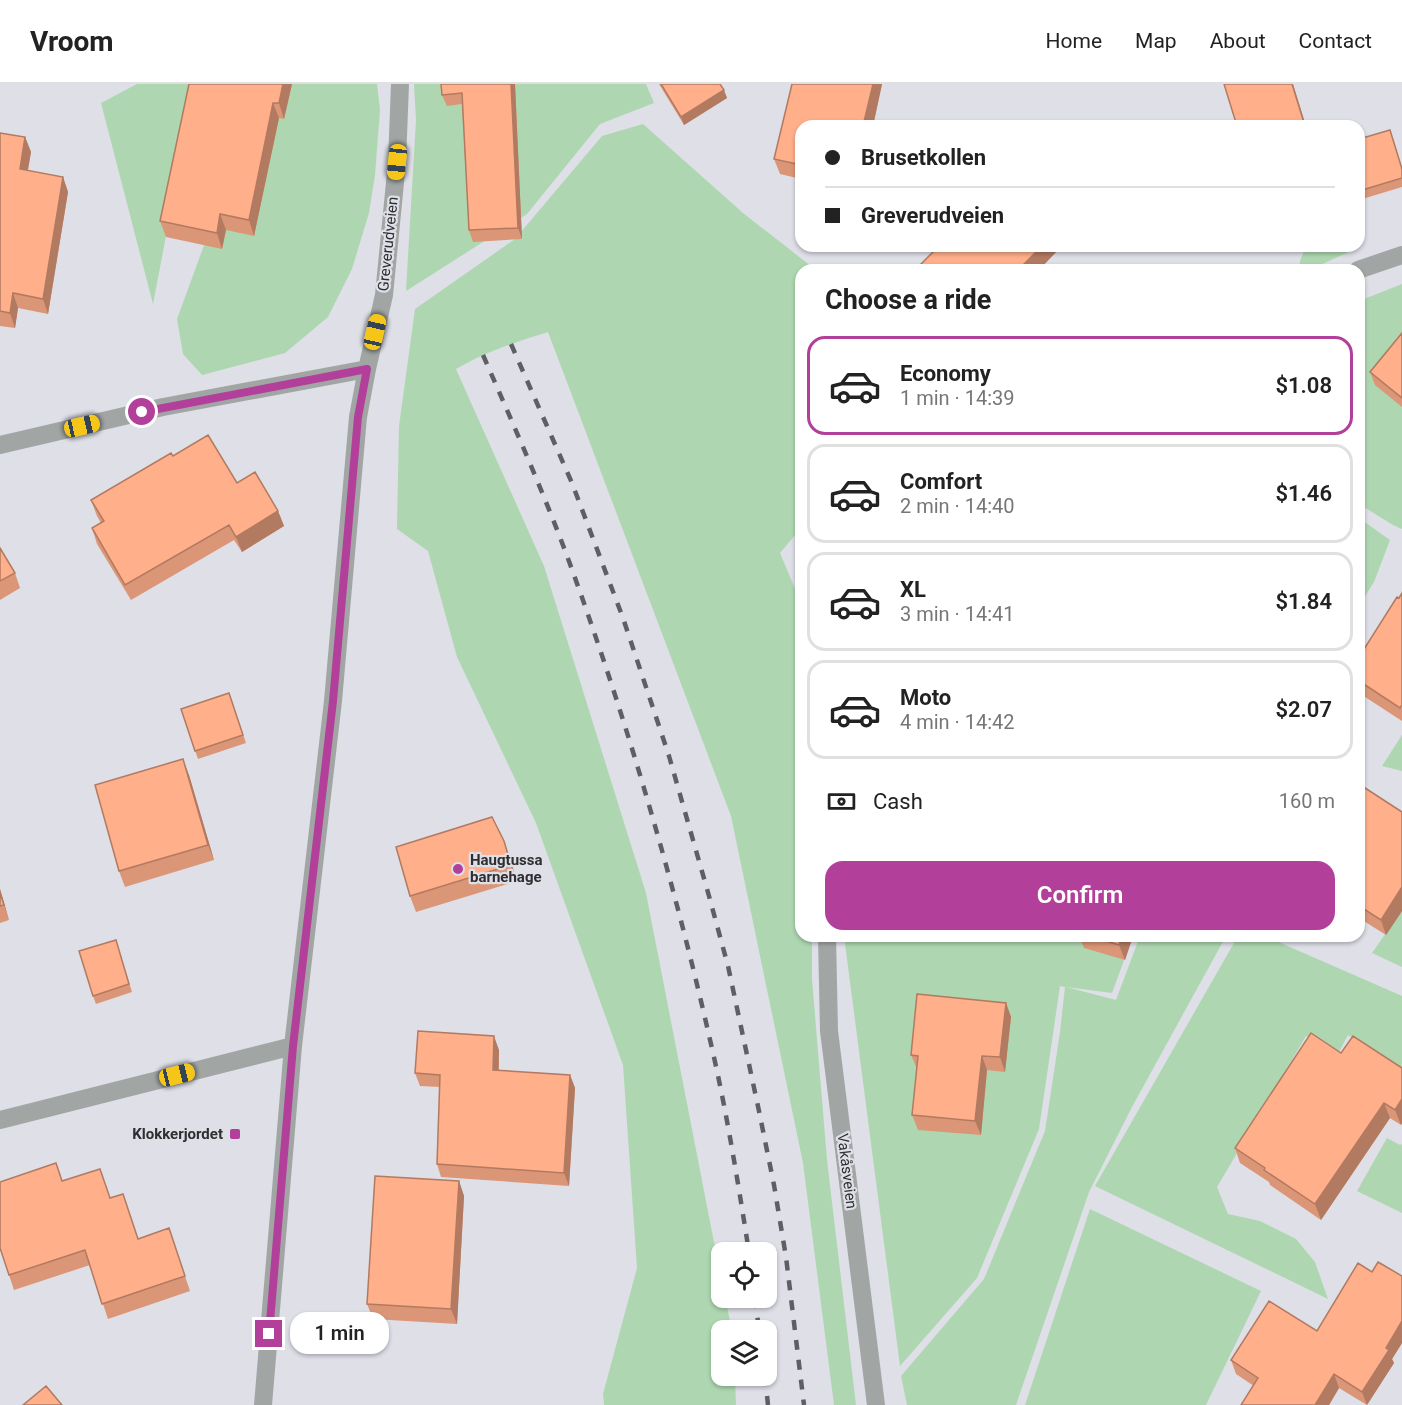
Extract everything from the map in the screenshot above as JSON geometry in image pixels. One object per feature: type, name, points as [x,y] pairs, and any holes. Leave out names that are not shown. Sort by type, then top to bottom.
[{"type":"street","name":"Greverudveien","points":[[263,1405],[293,1046],[333,701],[358,417],[384,295],[397,162],[400,84]]},
{"type":"street","points":[[1365,268],[1402,255]]},
{"type":"street","points":[[0,445],[163,407],[367,369]]},
{"type":"street","name":"Vakåsveien","points":[[827,942],[829,1031],[876,1405]]},
{"type":"street","points":[[0,1120],[293,1046]]},
{"type":"green space","points":[[137,84],[195,84],[153,304],[101,103]]},
{"type":"green space","points":[[263,84],[377,84],[380,110],[375,175],[369,213],[352,269],[328,317],[285,353],[202,375],[183,354],[177,319]]},
{"type":"green space","points":[[414,84],[646,84],[654,103],[600,124],[527,214],[406,291],[416,120]]},
{"type":"green space","points":[[643,124],[743,213],[808,264],[795,264],[795,535],[780,553],[795,589],[795,942],[812,942],[812,979],[827,1160],[856,1405],[834,1405],[803,1163],[731,816],[548,332],[489,352],[456,369],[544,566],[646,893],[714,1242],[711,1242],[711,1308],[727,1308],[730,1320],[711,1320],[711,1386],[735,1386],[736,1405],[604,1405],[603,1394],[637,1268],[623,1065],[536,823],[457,657],[428,551],[397,529],[399,426],[415,309],[515,239],[602,136]]},
{"type":"green space","points":[[1304,252],[1349,252],[1322,264],[1300,264]]},
{"type":"green space","points":[[1402,284],[1402,529],[1365,508],[1365,299]]},
{"type":"green space","points":[[1365,522],[1390,540],[1374,582],[1365,596]]},
{"type":"green space","points":[[1402,735],[1402,771],[1382,766]]},
{"type":"green space","points":[[1402,910],[1402,967],[1372,953]]},
{"type":"green space","points":[[845,942],[1131,942],[1112,993],[1066,987],[1116,1000],[1138,942],[1223,942],[1132,1107],[1089,1192],[1016,1405],[907,1405],[901,1376],[984,1279],[1045,1131],[1065,987],[1060,986],[1039,1129],[977,1278],[900,1366]]},
{"type":"green space","points":[[1235,942],[1279,942],[1402,996],[1402,1071],[1348,1035],[1339,1052],[1306,1036],[1217,1187],[1228,1214],[1260,1221],[1296,1239],[1315,1262],[1328,1299],[1095,1186]]},
{"type":"green space","points":[[1387,1138],[1402,1144],[1402,1213],[1357,1191]]},
{"type":"green space","points":[[1090,1209],[1261,1291],[1206,1405],[1025,1405]]},
{"type":"building","points":[[189,84],[283,84],[279,103],[273,103],[249,220],[220,214],[217,233],[160,221]]},
{"type":"building","points":[[441,84],[511,84],[518,228],[469,230],[462,93],[442,95]]},
{"type":"building","points":[[661,84],[720,84],[724,90],[681,117]]},
{"type":"building","points":[[792,84],[873,84],[864,120],[795,120],[795,164],[774,159]]},
{"type":"building","points":[[1224,84],[1292,84],[1303,120],[1235,120]]},
{"type":"building","points":[[1390,130],[1402,169],[1402,178],[1365,189],[1365,137]]},
{"type":"building","points":[[0,133],[25,137],[20,169],[63,177],[43,299],[13,293],[10,313],[0,311]]},
{"type":"building","points":[[933,252],[1036,252],[1024,264],[921,264]]},
{"type":"building","points":[[1402,333],[1402,398],[1370,372]]},
{"type":"building","points":[[208,435],[237,483],[255,472],[278,511],[236,537],[229,525],[125,585],[92,528],[104,521],[91,500],[171,453],[173,456]]},
{"type":"building","points":[[0,548],[15,573],[0,581]]},
{"type":"building","points":[[1402,593],[1402,705],[1400,708],[1365,685],[1365,648],[1397,597],[1399,598]]},
{"type":"building","points":[[229,693],[243,735],[195,751],[181,709]]},
{"type":"building","points":[[183,759],[208,845],[119,871],[95,785]]},
{"type":"building","points":[[1365,788],[1402,812],[1402,887],[1381,920],[1365,910]]},
{"type":"building","points":[[492,817],[504,841],[511,865],[410,896],[396,847]]},
{"type":"building","points":[[0,893],[4,905],[0,906]]},
{"type":"building","points":[[116,940],[129,984],[93,996],[79,951]]},
{"type":"building","points":[[917,994],[1006,1003],[1000,1057],[982,1056],[975,1121],[912,1115],[918,1056],[911,1055]]},
{"type":"building","points":[[418,1031],[494,1036],[493,1070],[570,1075],[564,1173],[437,1164],[440,1075],[415,1073]]},
{"type":"building","points":[[1311,1033],[1341,1053],[1353,1036],[1402,1068],[1402,1099],[1395,1110],[1384,1103],[1315,1204],[1235,1148]]},
{"type":"building","points":[[56,1163],[62,1181],[100,1169],[110,1198],[123,1194],[138,1239],[169,1228],[185,1276],[102,1304],[85,1250],[9,1275],[0,1248],[0,1182]]},
{"type":"building","points":[[375,1176],[459,1181],[451,1309],[367,1304]]},
{"type":"building","points":[[1378,1262],[1402,1276],[1402,1321],[1386,1348],[1389,1350],[1362,1392],[1334,1374],[1315,1405],[1241,1405],[1258,1378],[1231,1360],[1269,1301],[1317,1331],[1358,1263],[1372,1272]]},
{"type":"building","points":[[46,1386],[62,1405],[23,1405]]},
{"type":"railway","points":[[511,344],[572,483],[623,618],[669,756],[709,896],[728,966],[774,1185],[786,1257],[804,1405]]},
{"type":"railway","points":[[483,355],[570,564],[611,682],[648,802],[697,983],[711,1044],[747,1242]]},
{"type":"railway","points":[[756,1308],[758,1320]]},
{"type":"railway","points":[[766,1386],[768,1405]]},
{"type":"place","name":"Haugtussa barnehage","points":[[458,869]]},
{"type":"place","name":"Klokkerjordet","points":[[235,1134]]},
{"type":"route","points":[[142,412],[367,369],[358,417],[333,701],[293,1046],[269,1334]]}]
